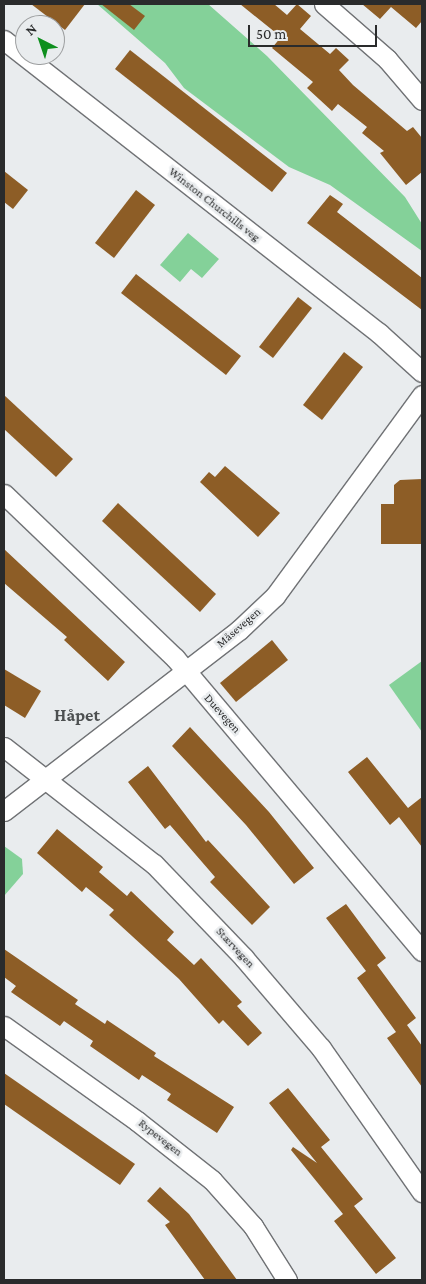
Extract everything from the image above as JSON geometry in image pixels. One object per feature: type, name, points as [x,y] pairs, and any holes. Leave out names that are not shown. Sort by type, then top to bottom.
[{"type":"street","points":[[324,4],[387,59],[422,100]]},
{"type":"street","name":"Winston Churchills veg","points":[[4,40],[379,333],[422,372]]},
{"type":"street","name":"Måsevegen","points":[[4,811],[239,630],[293,576],[422,394]]},
{"type":"street","name":"Duevegen","points":[[4,494],[164,646],[422,952]]},
{"type":"street","name":"Stærvegen","points":[[4,747],[48,778],[154,864],[244,958],[321,1048],[422,1192]]},
{"type":"street","name":"Rypevegen","points":[[4,1026],[138,1121],[212,1180],[253,1226],[287,1280]]},
{"type":"green space","points":[[97,4],[208,4],[267,56],[405,197],[422,224],[422,251],[330,185],[289,167],[184,88],[165,63]]},
{"type":"green space","points":[[188,233],[219,259],[202,278],[191,269],[180,282],[160,265]]},
{"type":"green space","points":[[422,661],[422,732],[389,685]]},
{"type":"green space","points":[[4,846],[22,859],[23,874],[4,896]]},
{"type":"building","points":[[31,4],[85,4],[65,30],[65,15],[45,15]]},
{"type":"building","points":[[101,4],[129,4],[145,16],[134,30]]},
{"type":"building","points":[[240,4],[274,4],[287,15],[297,4],[311,16],[300,29],[330,54],[336,48],[349,60],[339,70],[353,85],[407,131],[413,127],[422,138],[422,172],[406,185],[380,153],[384,151],[362,133],[367,127],[338,104],[332,111],[307,88],[313,82],[272,48],[281,37]]},
{"type":"building","points":[[362,4],[422,4],[422,21],[416,28],[391,7],[380,19]]},
{"type":"building","points":[[130,50],[287,173],[272,192],[115,69]]},
{"type":"building","points":[[4,171],[28,190],[13,209],[4,202]]},
{"type":"building","points":[[136,190],[155,205],[114,258],[95,243]]},
{"type":"building","points":[[330,195],[343,204],[337,212],[422,278],[422,310],[307,223]]},
{"type":"building","points":[[136,274],[241,356],[226,375],[121,293]]},
{"type":"building","points":[[298,297],[312,308],[273,358],[259,347]]},
{"type":"building","points":[[344,352],[363,367],[322,420],[303,405]]},
{"type":"building","points":[[4,395],[73,459],[56,477],[4,429]]},
{"type":"building","points":[[225,466],[280,513],[258,537],[200,482],[209,472],[215,477]]},
{"type":"building","points":[[422,479],[422,544],[381,544],[381,504],[394,504],[394,485],[400,480]]},
{"type":"building","points":[[118,503],[216,594],[200,612],[102,521]]},
{"type":"building","points":[[4,549],[125,662],[108,681],[64,640],[67,637],[4,583]]},
{"type":"building","points":[[272,640],[288,660],[236,702],[220,683]]},
{"type":"building","points":[[4,669],[41,691],[25,718],[4,705]]},
{"type":"building","points":[[190,727],[269,812],[314,868],[294,884],[246,825],[172,746]]},
{"type":"building","points":[[367,757],[408,808],[422,797],[422,847],[399,817],[390,825],[348,772]]},
{"type":"building","points":[[148,766],[206,842],[208,840],[270,907],[252,925],[210,882],[215,877],[170,825],[165,829],[128,782]]},
{"type":"building","points":[[57,829],[103,867],[99,872],[127,896],[131,891],[174,932],[167,940],[194,965],[201,958],[242,1002],[237,1006],[262,1033],[248,1046],[223,1020],[219,1024],[179,979],[109,915],[114,910],[86,887],[82,892],[37,853]]},
{"type":"building","points":[[346,904],[386,958],[377,965],[416,1018],[407,1025],[422,1046],[422,1087],[387,1038],[396,1032],[357,978],[366,971],[326,918]]},
{"type":"building","points":[[4,949],[78,1000],[75,1004],[105,1024],[107,1020],[156,1053],[154,1056],[234,1107],[217,1133],[167,1100],[171,1094],[142,1075],[139,1080],[90,1046],[93,1041],[64,1021],[60,1026],[11,992],[16,986],[4,977]]},
{"type":"building","points":[[4,1073],[135,1164],[120,1185],[4,1104]]},
{"type":"building","points":[[288,1088],[330,1140],[321,1147],[363,1199],[354,1206],[396,1258],[376,1274],[334,1221],[343,1214],[291,1150],[293,1147],[317,1163],[269,1103]]},
{"type":"building","points":[[160,1187],[189,1214],[237,1280],[205,1280],[165,1225],[170,1222],[147,1201]]},
{"type":"district","name":"Håpet","points":[[77,715]]}]
